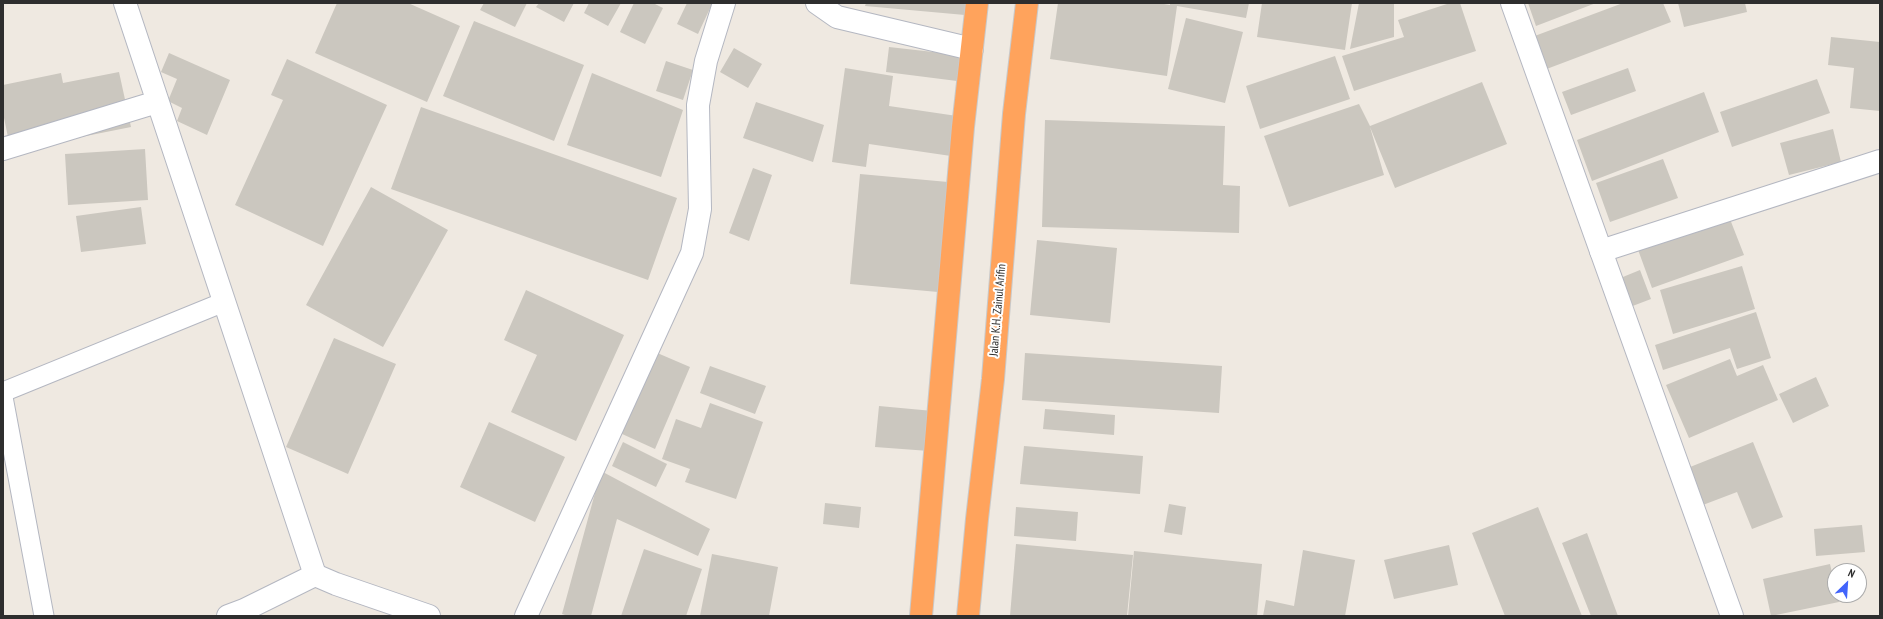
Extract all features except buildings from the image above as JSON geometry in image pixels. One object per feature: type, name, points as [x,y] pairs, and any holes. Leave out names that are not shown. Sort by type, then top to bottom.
[{"type":"highway","points":[[921,616],[962,135],[977,3]]},
{"type":"highway","name":"Jalan K.H. Zainul Arifin","points":[[968,616],[977,519],[993,379],[1014,114],[1027,3]]},
{"type":"street","points":[[125,3],[315,575],[336,584],[429,616]]},
{"type":"street","points":[[526,616],[692,253],[700,209],[698,106],[706,61],[724,3]]},
{"type":"street","points":[[817,3],[837,17],[972,49]]},
{"type":"street","points":[[1512,3],[1732,616]]},
{"type":"street","points":[[3,149],[157,102]]},
{"type":"street","points":[[1601,251],[1880,161]]},
{"type":"street","points":[[228,616],[244,610],[315,575]]},
{"type":"lane","points":[[3,392],[224,302]]},
{"type":"lane","points":[[3,397],[44,616]]}]
